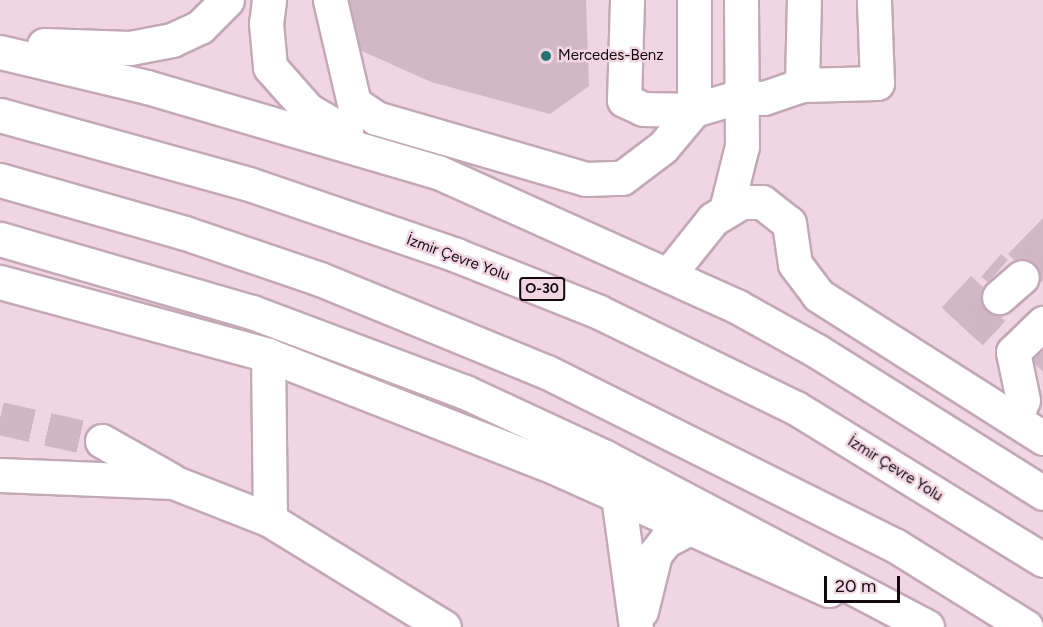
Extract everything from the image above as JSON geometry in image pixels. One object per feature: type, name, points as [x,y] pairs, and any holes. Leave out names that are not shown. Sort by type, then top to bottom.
[{"type":"main road","points":[[0,40],[81,49],[130,48],[172,40],[200,27],[227,0]]},
{"type":"main road","points":[[269,0],[266,23],[270,67],[283,86],[308,110],[389,157]]},
{"type":"main road","points":[[330,0],[354,103],[376,118],[551,171],[586,179],[622,178],[663,147],[694,110],[694,0]]},
{"type":"main road","points":[[627,0],[624,100],[643,109],[694,110],[802,85],[877,83],[874,0]]},
{"type":"main road","points":[[741,0],[751,98],[759,139],[762,202]]},
{"type":"main road","points":[[802,85],[804,0]]},
{"type":"main road","points":[[0,52],[147,87],[438,172],[669,274],[817,351],[1043,493]]},
{"type":"main road","points":[[726,210],[740,164],[751,98]]},
{"type":"main road","name":"İzmir Çevre Yolu","points":[[0,115],[249,184],[456,255],[599,312],[796,408],[1043,560]]},
{"type":"main road","points":[[0,180],[185,233],[320,279],[548,372],[896,546],[1026,627]]},
{"type":"main road","points":[[669,274],[699,234],[726,210],[741,202],[762,202],[789,223],[795,264],[818,295],[1016,417],[1043,438]]},
{"type":"main road","points":[[0,238],[252,312],[465,392],[615,462],[927,627]]},
{"type":"main road","points":[[0,282],[268,355],[618,496],[915,627]]},
{"type":"main road","points":[[1016,417],[1023,400],[1003,343],[1043,323]]},
{"type":"main road","points":[[268,355],[270,520]]},
{"type":"main road","points":[[102,441],[173,482],[270,520],[444,627]]},
{"type":"main road","points":[[0,475],[173,482]]},
{"type":"main road","points":[[618,496],[637,627]]},
{"type":"main road","points":[[637,627],[655,554],[665,541],[689,528]]},
{"type":"building","points":[[346,0],[586,0],[589,86],[550,114],[431,82],[353,47]]},
{"type":"building","points":[[1043,218],[1043,276],[1037,282],[1008,254]]},
{"type":"building","points":[[1001,254],[1008,260],[988,283],[981,277]]},
{"type":"building","points":[[971,276],[1007,309],[978,341],[942,307]]},
{"type":"building","points":[[1043,351],[1043,372],[1032,361]]},
{"type":"tunnel","points":[[1022,277],[1043,256]]},
{"type":"tunnel","points":[[994,333],[978,318],[999,297]]},
{"type":"tunnel","points":[[0,418],[102,441]]},
{"type":"place","name":"Mercedes-Benz","points":[[546,56]]}]
